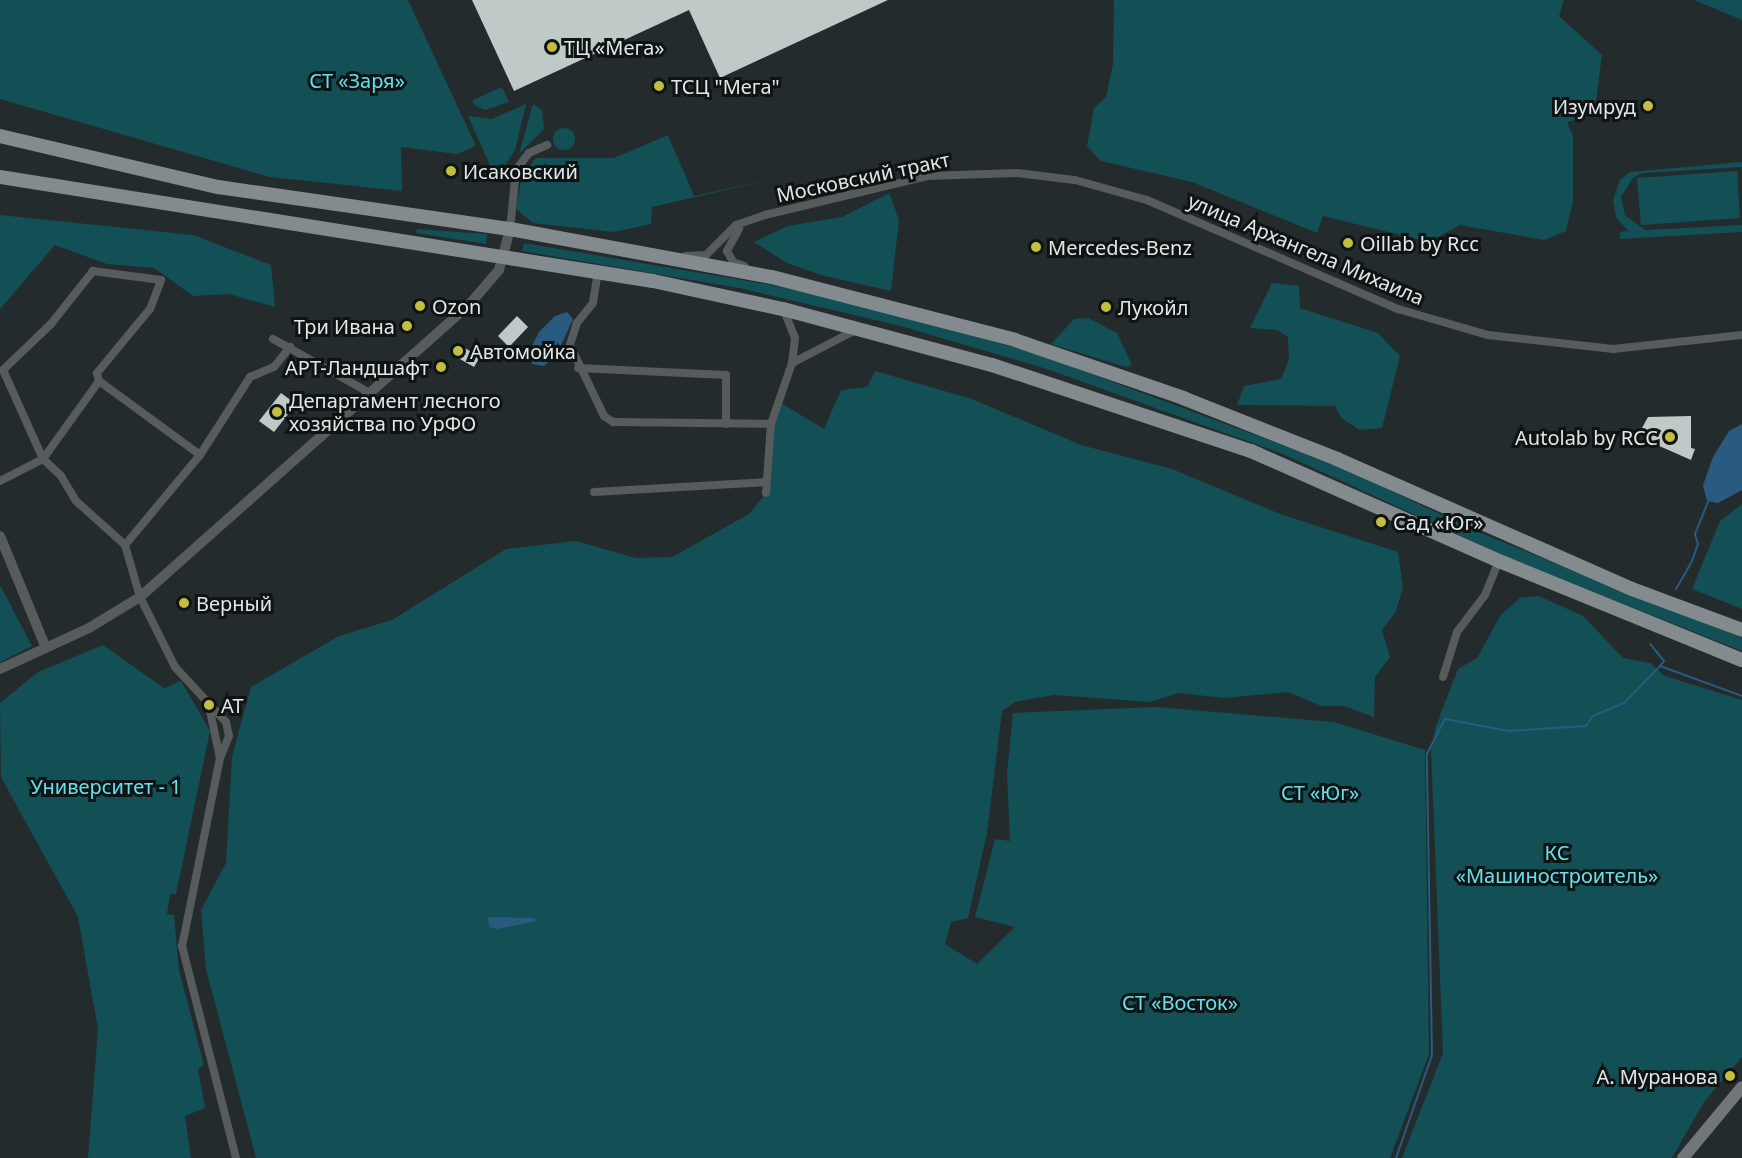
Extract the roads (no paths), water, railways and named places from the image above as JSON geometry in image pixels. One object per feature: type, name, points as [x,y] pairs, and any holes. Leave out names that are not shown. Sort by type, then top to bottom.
[{"type":"main road","points":[[0,135],[218,187],[510,229],[664,255],[772,277],[1016,340],[1183,398],[1356,467],[1632,589],[1742,630]]},
{"type":"main road","points":[[0,177],[104,197],[598,271],[783,309],[859,328],[1149,414],[1261,455],[1499,561],[1742,660]]},
{"type":"main road","points":[[1683,1158],[1742,1087]]},
{"type":"street","points":[[0,669],[46,648],[140,597],[372,393],[469,304],[506,257],[516,170],[529,153],[547,145]]},
{"type":"street","name":"Московский тракт","points":[[664,255],[706,255],[736,225],[765,214],[946,173],[1017,173],[1075,180]]},
{"type":"street","name":"улица Архангела Михаила","points":[[1075,180],[1201,222],[1398,309],[1488,334],[1613,349],[1742,335]]},
{"type":"street","name":"Московский тракт","points":[[765,214],[736,231],[727,251],[733,262],[772,277]]},
{"type":"street","points":[[598,271],[593,303],[577,323],[570,345],[578,368],[604,416],[613,422],[771,424]]},
{"type":"street","points":[[201,455],[99,381],[97,373],[150,309],[161,280],[93,272],[51,324],[3,370],[43,459],[61,476],[76,501],[125,545],[140,597],[175,667],[208,703],[220,758],[182,946],[236,1158]]},
{"type":"street","points":[[766,493],[771,424],[792,363],[795,338],[783,309]]},
{"type":"street","points":[[792,363],[859,328]]},
{"type":"street","points":[[273,339],[372,393]]},
{"type":"street","points":[[125,545],[201,455],[250,377],[274,367],[291,347]]},
{"type":"street","points":[[578,368],[726,375],[726,424]]},
{"type":"street","points":[[0,481],[43,459],[99,381]]},
{"type":"street","points":[[594,492],[767,482]]},
{"type":"street","points":[[0,536],[46,648]]},
{"type":"street","points":[[1443,677],[1457,632],[1485,595],[1499,561]]},
{"type":"waterway","points":[[1676,589],[1692,561],[1698,544],[1695,534],[1709,499]]},
{"type":"waterway","points":[[1396,1158],[1432,1055],[1427,754],[1445,719],[1509,731],[1586,726],[1593,716],[1624,703],[1664,661],[1650,644]]},
{"type":"waterway","points":[[1660,666],[1742,696]]},
{"type":"place","name":"ТЦ «Мега»","points":[[552,47]]},
{"type":"place","name":"ТСЦ \"Мега\"","points":[[659,86]]},
{"type":"place","name":"Изумруд","points":[[1648,106]]},
{"type":"place","name":"Исаковский","points":[[451,171]]},
{"type":"place","name":"Oillab by Rcc","points":[[1348,243]]},
{"type":"place","name":"Mercedes-Benz","points":[[1036,247]]},
{"type":"place","name":"Ozon","points":[[420,306]]},
{"type":"place","name":"Лукойл","points":[[1106,307]]},
{"type":"place","name":"Три Ивана","points":[[407,326]]},
{"type":"place","name":"Автомойка","points":[[458,351]]},
{"type":"place","name":"АРТ-Ландшафт","points":[[441,367]]},
{"type":"place","name":"Департамент лесного хозяйства по УрФО","points":[[277,412]]},
{"type":"place","name":"Autolab by RCC","points":[[1670,437]]},
{"type":"place","name":"Сад «Юг»","points":[[1381,522]]},
{"type":"place","name":"Верный","points":[[184,603]]},
{"type":"place","name":"AT","points":[[209,705]]},
{"type":"place","name":"А. Муранова","points":[[1730,1076]]},
{"type":"park label","name":"СТ «Заря»","points":[[357,80]]},
{"type":"park label","name":"Университет - 1","points":[[106,786]]},
{"type":"park label","name":"СТ «Юг»","points":[[1320,792]]},
{"type":"park label","name":"КС «Машиностроитель»","points":[[1557,864]]},
{"type":"park label","name":"СТ «Восток»","points":[[1180,1002]]}]
